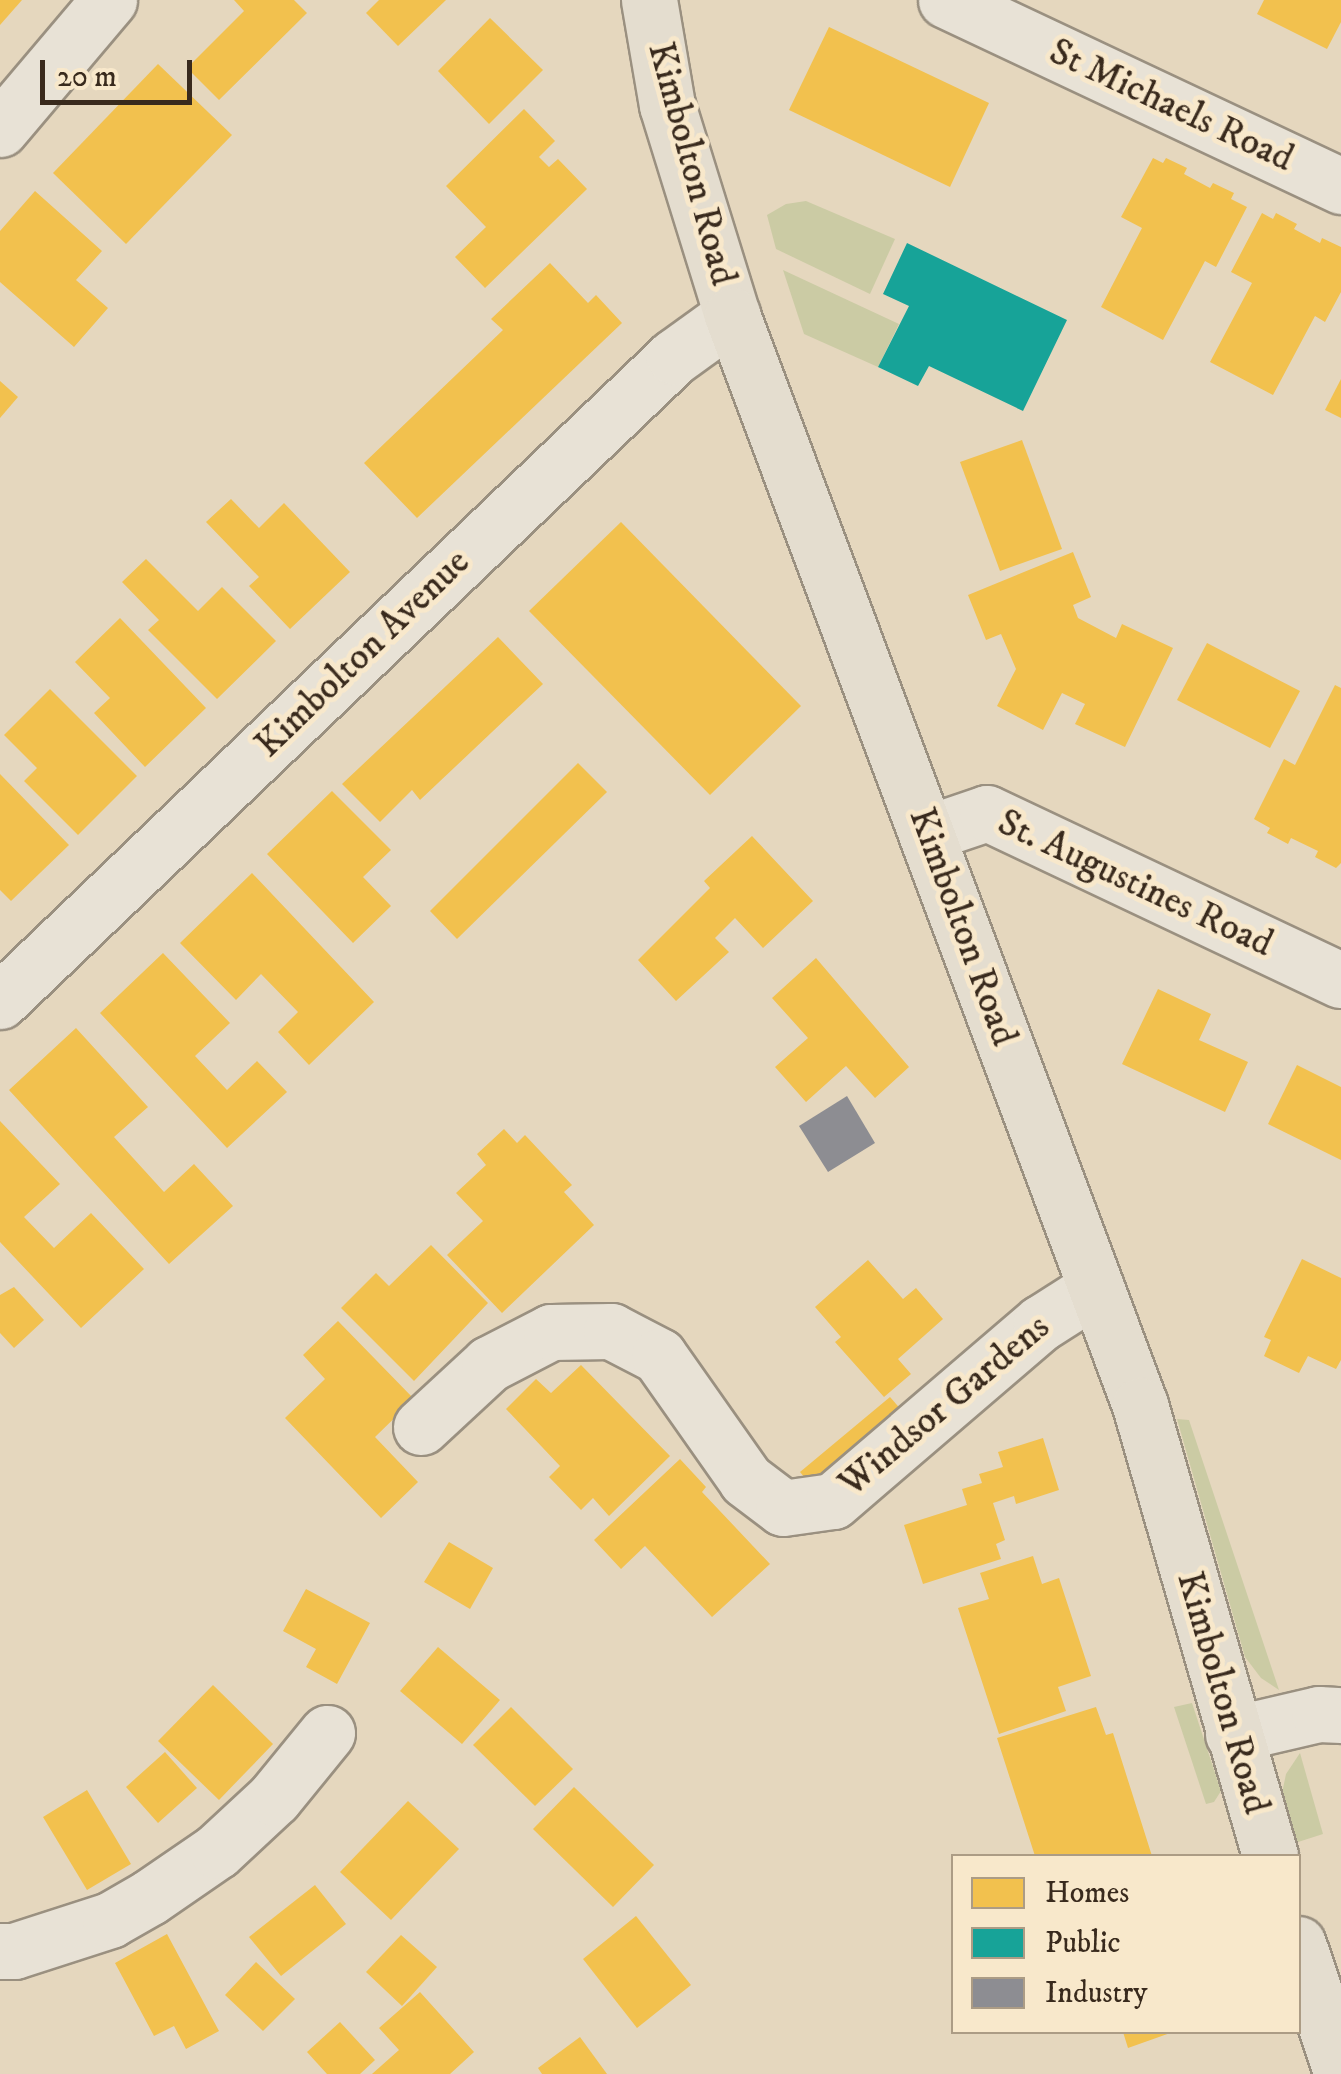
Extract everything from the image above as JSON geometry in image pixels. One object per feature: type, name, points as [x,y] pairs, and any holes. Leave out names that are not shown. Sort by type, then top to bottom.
[{"type":"main road","name":"Kimbolton Road","points":[[648,0],[667,104],[732,315],[1140,1404],[1269,1854]]},
{"type":"main road","points":[[1301,1953],[1341,2071]]},
{"type":"street","name":"St Michaels Road","points":[[946,0],[1341,186]]},
{"type":"street","points":[[0,129],[107,1]]},
{"type":"street","name":"Kimbolton Avenue","points":[[0,1001],[674,357],[732,315]]},
{"type":"street","name":"St. Augustines Road","points":[[928,833],[987,813],[1341,980]]},
{"type":"street","name":"Windsor Gardens","points":[[421,1427],[489,1364],[550,1332],[611,1331],[660,1356],[746,1480],[783,1508],[832,1501],[1041,1323],[1096,1288]]},
{"type":"street","points":[[1233,1734],[1319,1714],[1341,1715]]},
{"type":"street","points":[[0,1951],[14,1951],[110,1920],[150,1897],[217,1851],[274,1798],[327,1733]]},
{"type":"green space","points":[[806,201],[895,239],[870,294],[776,249],[767,215],[786,204]]},
{"type":"green space","points":[[783,270],[899,324],[878,367],[804,334]]},
{"type":"green space","points":[[1177,1419],[1189,1420],[1279,1690],[1261,1678],[1245,1657]]},
{"type":"green space","points":[[1192,1703],[1221,1791],[1214,1802],[1206,1804],[1174,1707]]},
{"type":"green space","points":[[1300,1753],[1323,1834],[1295,1843],[1281,1798],[1286,1774]]},
{"type":"building: Homes","points":[[0,0],[22,0],[0,25]]},
{"type":"building: Homes","points":[[234,0],[294,0],[307,13],[219,100],[187,68],[244,11]]},
{"type":"building: Homes","points":[[379,0],[446,0],[398,46],[366,13]]},
{"type":"building: Homes","points":[[1264,0],[1341,0],[1341,22],[1327,49],[1257,14]]},
{"type":"building: Homes","points":[[490,18],[543,70],[489,124],[438,71]]},
{"type":"building: Homes","points":[[829,27],[989,103],[950,187],[789,110]]},
{"type":"building: Homes","points":[[158,64],[232,135],[126,244],[53,173]]},
{"type":"building: Homes","points":[[524,109],[555,141],[539,157],[549,167],[558,159],[587,189],[485,288],[455,257],[486,227],[446,186]]},
{"type":"building: Homes","points":[[1153,158],[1163,163],[1166,158],[1187,168],[1184,174],[1210,188],[1213,183],[1234,193],[1231,199],[1247,207],[1216,267],[1205,261],[1163,340],[1101,307],[1142,228],[1121,217]]},
{"type":"building: Homes","points":[[35,191],[102,251],[76,280],[108,308],[74,347],[0,282],[0,231]]},
{"type":"building: Homes","points":[[1262,213],[1273,219],[1276,213],[1297,224],[1294,229],[1320,243],[1322,238],[1341,247],[1341,292],[1325,322],[1315,316],[1273,395],[1210,362],[1252,283],[1231,272]]},
{"type":"building: Homes","points":[[550,263],[588,303],[596,295],[622,323],[417,518],[364,463],[503,330],[491,319]]},
{"type":"building: Homes","points":[[1341,379],[1341,418],[1325,410]]},
{"type":"building: Homes","points":[[0,381],[18,397],[0,418]]},
{"type":"building: Homes","points":[[1022,440],[1062,549],[1000,571],[960,462]]},
{"type":"building: Homes","points":[[231,499],[259,528],[284,503],[350,572],[290,629],[249,586],[259,577],[206,522]]},
{"type":"building: Homes","points":[[621,522],[801,706],[710,795],[529,611]]},
{"type":"building: Homes","points":[[1073,552],[1091,597],[1073,605],[1078,618],[1116,638],[1122,624],[1173,648],[1125,747],[1075,724],[1085,704],[1062,693],[1043,730],[997,706],[1016,669],[1001,634],[986,640],[968,595]]},
{"type":"building: Homes","points":[[146,559],[198,611],[222,587],[276,641],[217,699],[148,630],[159,620],[122,582]]},
{"type":"building: Homes","points":[[120,618],[206,708],[145,767],[94,713],[110,698],[75,662]]},
{"type":"building: Homes","points":[[498,637],[543,684],[420,800],[412,790],[380,822],[342,784]]},
{"type":"building: Homes","points":[[1207,643],[1300,691],[1270,748],[1177,700]]},
{"type":"building: Homes","points":[[1335,685],[1341,688],[1341,863],[1336,868],[1315,857],[1318,851],[1291,838],[1288,844],[1267,833],[1270,828],[1254,819],[1284,759],[1295,765]]},
{"type":"building: Homes","points":[[50,689],[137,776],[78,835],[24,781],[37,768],[4,735]]},
{"type":"building: Homes","points":[[578,763],[607,792],[457,939],[430,911]]},
{"type":"building: Homes","points":[[0,774],[69,845],[11,901],[0,890]]},
{"type":"building: Homes","points":[[332,791],[391,850],[363,877],[391,906],[353,943],[267,854]]},
{"type":"building: Homes","points":[[752,836],[813,901],[763,948],[735,918],[715,938],[729,952],[676,1001],[638,960],[710,888],[704,881]]},
{"type":"building: Homes","points":[[252,873],[374,1002],[309,1065],[278,1032],[298,1012],[261,974],[236,1000],[180,943]]},
{"type":"building: Homes","points":[[163,953],[230,1023],[195,1056],[227,1090],[257,1061],[287,1092],[227,1148],[100,1013]]},
{"type":"building: Homes","points":[[816,958],[909,1067],[875,1098],[846,1066],[806,1102],[775,1067],[808,1038],[772,998]]},
{"type":"building: Homes","points":[[1158,989],[1211,1014],[1199,1040],[1248,1062],[1225,1112],[1122,1064]]},
{"type":"building: Homes","points":[[76,1028],[148,1107],[114,1137],[164,1192],[194,1164],[233,1206],[169,1264],[9,1090]]},
{"type":"building: Homes","points":[[1297,1065],[1341,1087],[1341,1160],[1268,1124]]},
{"type":"building: Homes","points":[[0,1121],[60,1184],[24,1217],[54,1248],[91,1213],[144,1269],[81,1328],[0,1242]]},
{"type":"building: Homes","points":[[504,1129],[517,1143],[525,1135],[572,1185],[564,1192],[594,1225],[502,1313],[447,1255],[483,1221],[456,1193],[486,1165],[477,1154]]},
{"type":"building: Homes","points":[[431,1245],[488,1303],[414,1381],[341,1308],[376,1273],[389,1286]]},
{"type":"building: Homes","points":[[1302,1259],[1341,1278],[1341,1360],[1336,1369],[1308,1356],[1299,1373],[1264,1356],[1271,1340],[1264,1337]]},
{"type":"building: Homes","points":[[868,1260],[903,1299],[916,1288],[943,1319],[898,1359],[911,1374],[884,1397],[835,1342],[841,1337],[815,1307]]},
{"type":"building: Homes","points":[[14,1287],[44,1320],[14,1348],[0,1333],[0,1295]]},
{"type":"building: Homes","points":[[338,1321],[414,1399],[375,1437],[418,1482],[381,1518],[285,1418],[325,1379],[303,1355]]},
{"type":"building: Homes","points":[[581,1365],[670,1456],[609,1516],[593,1498],[581,1510],[549,1477],[560,1466],[506,1409],[536,1379],[551,1393]]},
{"type":"building: Homes","points":[[890,1397],[910,1420],[820,1496],[800,1472]]},
{"type":"building: Homes","points":[[1043,1438],[1059,1490],[1016,1504],[1014,1496],[993,1503],[1005,1540],[996,1544],[1001,1559],[923,1584],[904,1525],[967,1505],[962,1489],[982,1483],[979,1474],[1003,1467],[998,1452]]},
{"type":"building: Homes","points":[[680,1459],[706,1487],[702,1492],[770,1564],[712,1617],[645,1546],[621,1569],[594,1540]]},
{"type":"building: Homes","points":[[449,1542],[493,1568],[470,1609],[424,1582]]},
{"type":"building: Homes","points":[[1033,1556],[1042,1584],[1059,1578],[1091,1676],[1058,1687],[1066,1711],[999,1734],[958,1608],[989,1599],[980,1573]]},
{"type":"building: Homes","points":[[306,1589],[370,1623],[337,1684],[306,1667],[316,1649],[283,1631]]},
{"type":"building: Homes","points":[[438,1647],[500,1700],[462,1744],[400,1691]]},
{"type":"building: Homes","points":[[213,1685],[273,1744],[219,1800],[158,1741]]},
{"type":"building: Homes","points":[[511,1707],[573,1769],[535,1806],[473,1745]]},
{"type":"building: Homes","points":[[1096,1707],[1106,1735],[1113,1733],[1151,1854],[1034,1854],[997,1738]]},
{"type":"building: Homes","points":[[165,1752],[197,1788],[158,1823],[126,1787]]},
{"type":"building: Homes","points":[[574,1787],[654,1865],[613,1907],[533,1829]]},
{"type":"building: Homes","points":[[87,1790],[131,1864],[87,1890],[43,1817]]},
{"type":"building: Homes","points":[[408,1801],[459,1849],[391,1920],[340,1872]]},
{"type":"building: Homes","points":[[315,1885],[346,1924],[281,1976],[249,1937]]},
{"type":"building: Homes","points":[[636,1916],[691,1985],[637,2028],[583,1959]]},
{"type":"building: Homes","points":[[167,1934],[219,2031],[186,2049],[174,2026],[154,2036],[115,1963]]},
{"type":"building: Homes","points":[[401,1935],[437,1967],[402,2006],[366,1972]]},
{"type":"building: Homes","points":[[256,1962],[295,1999],[263,2031],[225,1995]]},
{"type":"building: Homes","points":[[420,1992],[474,2052],[450,2074],[372,2074],[399,2050],[379,2028]]},
{"type":"building: Homes","points":[[340,2022],[375,2060],[360,2074],[327,2074],[307,2052]]},
{"type":"building: Homes","points":[[1124,2034],[1167,2034],[1128,2048]]},
{"type":"building: Homes","points":[[580,2037],[607,2074],[542,2074],[538,2068]]},
{"type":"building: Public","points":[[907,243],[1067,320],[1023,411],[929,366],[918,386],[878,367],[909,306],[883,294]]},
{"type":"building: Industry","points":[[847,1096],[875,1143],[828,1172],[799,1126]]}]
